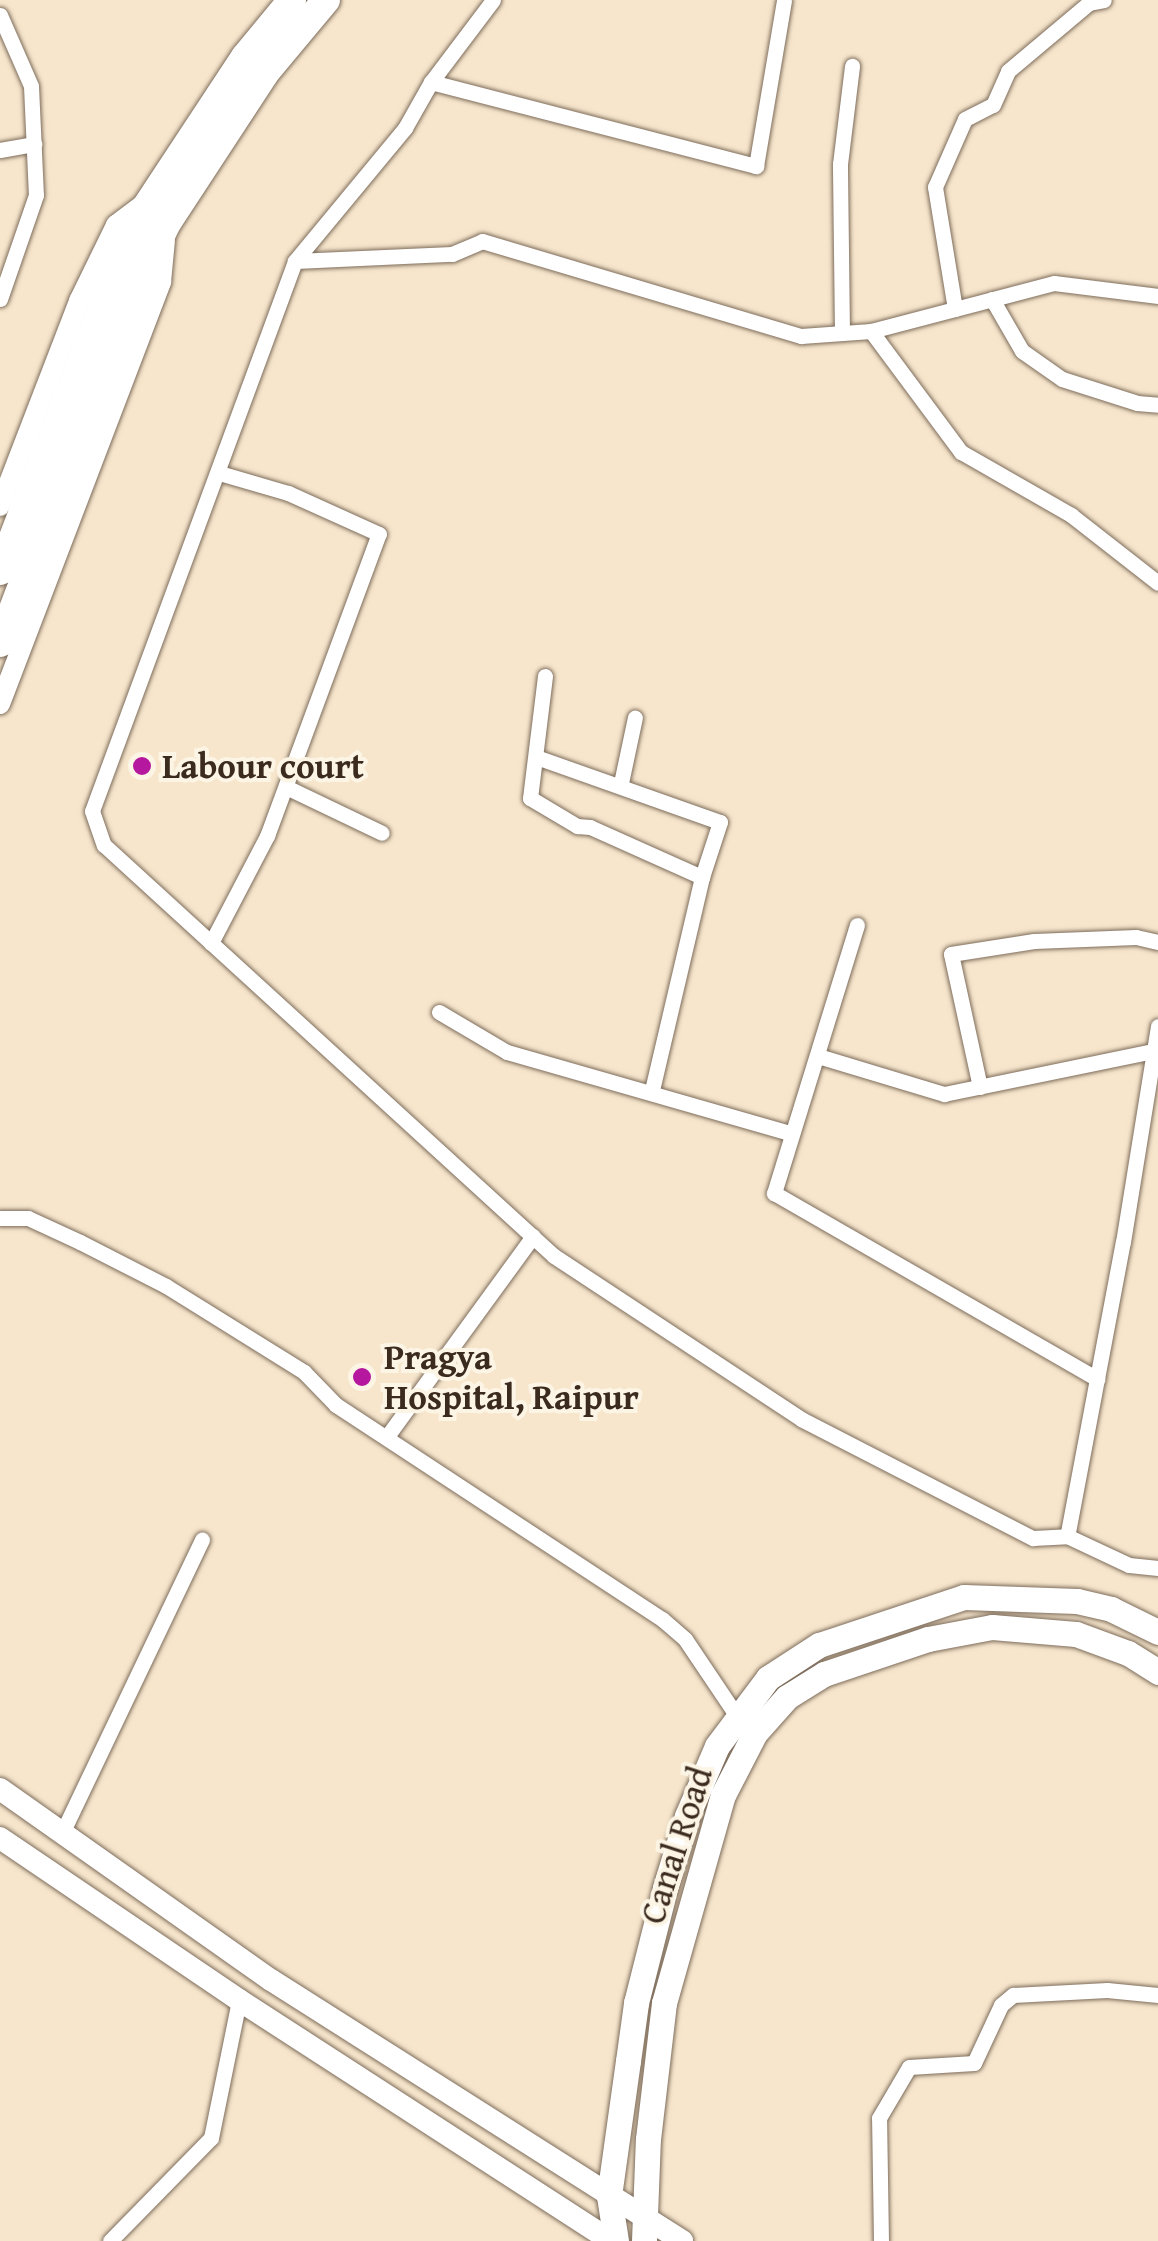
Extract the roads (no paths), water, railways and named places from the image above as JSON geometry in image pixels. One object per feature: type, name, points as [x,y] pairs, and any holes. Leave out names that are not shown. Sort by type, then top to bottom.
[{"type":"highway","points":[[0,643],[152,198],[222,89],[292,0]]},
{"type":"highway","points":[[0,572],[123,286],[265,73],[326,0]]},
{"type":"main road","points":[[614,2241],[609,2196],[636,2004],[665,1888],[694,1798],[717,1746],[745,1726],[768,1678],[819,1645],[964,1597],[1077,1601],[1111,1609],[1158,1632]]},
{"type":"main road","name":"Canal Road","points":[[643,2229],[664,2003],[745,1726],[824,1674],[928,1639],[992,1626],[1076,1634],[1128,1653],[1158,1672]]},
{"type":"main road","points":[[0,1789],[270,1980],[609,2196],[643,2229],[682,2241]]},
{"type":"main road","points":[[0,1838],[239,2000],[614,2241]]},
{"type":"street","points":[[493,0],[431,82],[404,128],[295,261],[92,811],[104,845],[554,1256],[800,1418],[1034,1538],[1067,1536],[1129,1565],[1158,1568]]},
{"type":"street","points":[[431,82],[756,166],[784,0]]},
{"type":"street","points":[[955,309],[936,187],[965,120],[993,106],[1008,71],[1089,3],[1104,0]]},
{"type":"street","points":[[0,15],[31,86],[36,195],[0,298]]},
{"type":"street","points":[[842,333],[840,164],[852,66]]},
{"type":"street","points":[[0,150],[34,144]]},
{"type":"street","points":[[0,506],[79,301],[116,225],[152,198]]},
{"type":"street","points":[[0,704],[161,282],[166,223]]},
{"type":"street","points":[[295,261],[452,254],[482,241],[801,336],[871,330],[1054,283],[1158,296]]},
{"type":"street","points":[[992,299],[1022,352],[1062,379],[1137,404],[1158,405]]},
{"type":"street","points":[[871,330],[961,452],[1071,515],[1158,583]]},
{"type":"street","points":[[211,943],[267,836],[379,534],[288,493],[219,472]]},
{"type":"street","points":[[545,676],[538,758],[530,798],[576,826],[590,827],[702,877]]},
{"type":"street","points":[[621,783],[634,716]]},
{"type":"street","points":[[538,758],[621,783],[720,822],[702,877],[652,1090]]},
{"type":"street","points":[[286,787],[382,833]]},
{"type":"street","points":[[857,926],[774,1193],[1097,1379]]},
{"type":"street","points":[[980,1086],[951,954],[1034,941],[1136,938],[1158,942]]},
{"type":"street","points":[[440,1012],[506,1052],[616,1084],[652,1090],[790,1132]]},
{"type":"street","points":[[1067,1536],[1158,1026]]},
{"type":"street","points":[[818,1056],[944,1094],[1154,1051]]},
{"type":"street","points":[[0,1218],[28,1218],[166,1286],[304,1372],[336,1405],[662,1619],[684,1639],[745,1726]]},
{"type":"street","points":[[388,1436],[532,1236]]},
{"type":"street","points":[[63,1832],[202,1538]]},
{"type":"street","points":[[881,2241],[879,2118],[909,2067],[974,2063],[1000,2005],[1014,1995],[1107,1990],[1158,1994]]},
{"type":"street","points":[[110,2241],[212,2138],[239,2000]]},
{"type":"place","name":"Labour court","points":[[142,766]]},
{"type":"place","name":"Pragya Hospital, Raipur","points":[[362,1377]]}]
